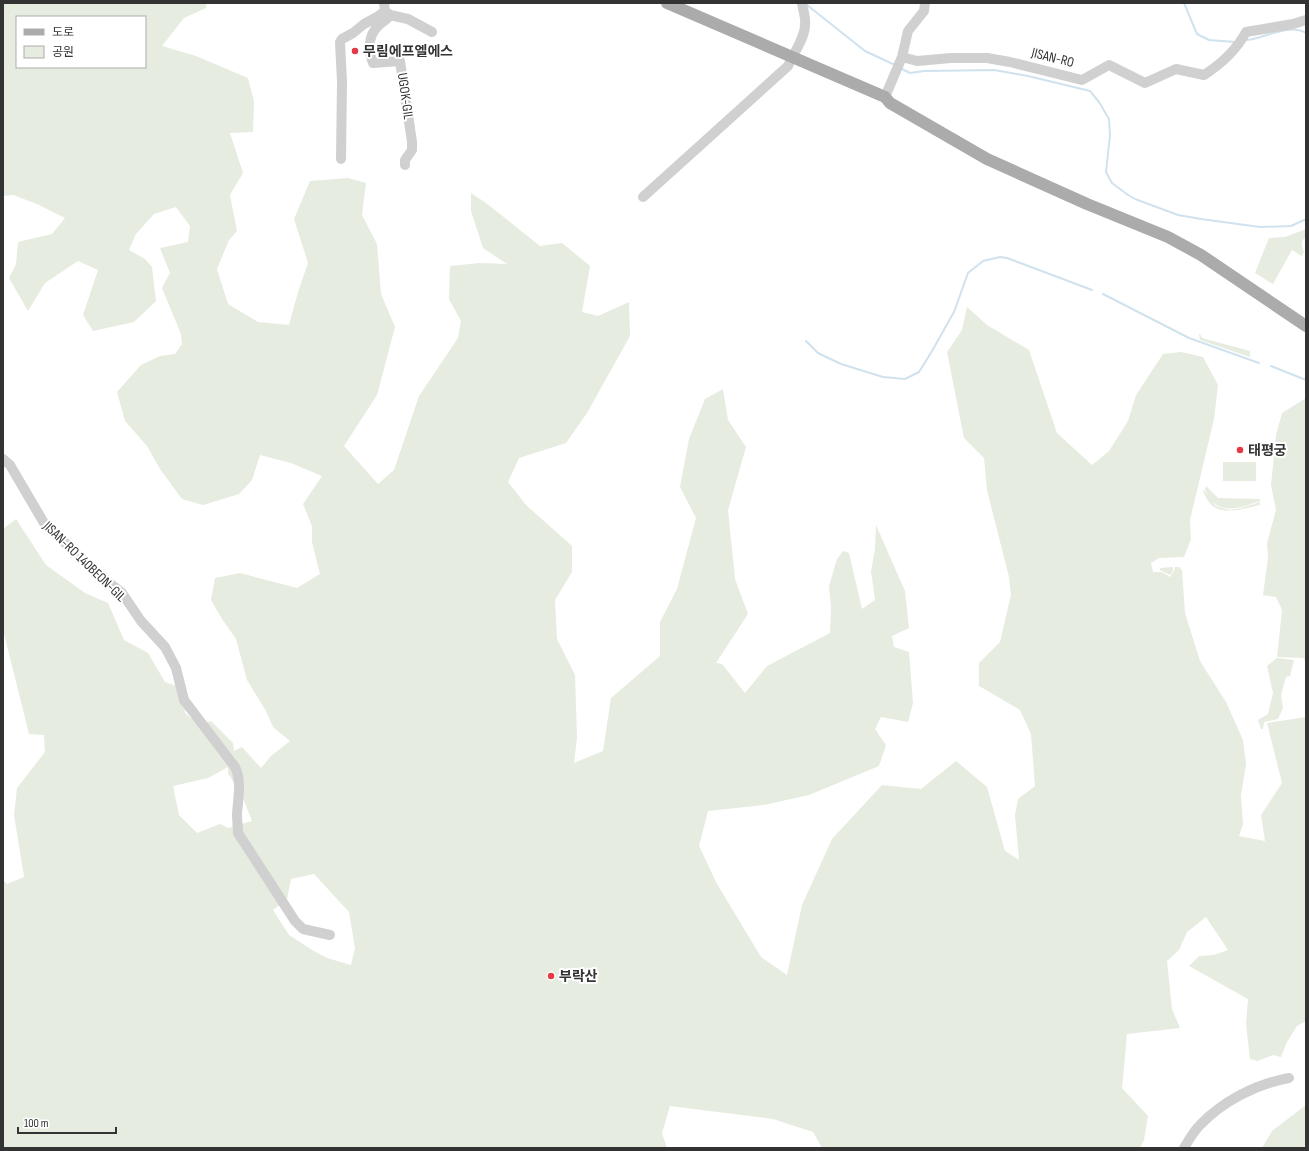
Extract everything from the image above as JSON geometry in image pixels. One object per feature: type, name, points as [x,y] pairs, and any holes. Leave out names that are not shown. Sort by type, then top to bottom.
[{"type":"main road","points":[[667,3],[885,97],[890,103],[987,159],[1087,204],[1168,237],[1201,255],[1306,326]]},
{"type":"street","points":[[643,197],[788,66],[806,26],[802,3]]},
{"type":"street","points":[[885,97],[899,64],[908,31],[924,10],[926,3]]},
{"type":"street","points":[[341,159],[342,82],[340,42],[342,39],[353,33],[364,24],[378,17],[386,10],[408,19],[432,32]]},
{"type":"street","name":"UGOK-GIL","points":[[386,10],[370,39],[370,51],[373,63],[400,60],[412,142],[412,150],[405,160],[405,165]]},
{"type":"street","name":"JISAN-RO","points":[[899,64],[951,58],[987,58],[1010,62],[1082,80],[1109,65],[1145,83],[1176,69],[1204,75],[1220,64],[1240,44],[1246,32],[1293,24],[1306,20]]},
{"type":"street","name":"JISAN-RO 140BEON-GIL","points":[[3,459],[10,465],[44,523],[98,574],[122,593],[141,621],[165,648],[176,668],[184,700],[238,773],[238,833],[295,922],[303,929],[330,935]]},
{"type":"street","points":[[1184,1148],[1199,1126],[1229,1102],[1260,1086],[1289,1078]]},
{"type":"green space","points":[[3,3],[207,3],[206,8],[184,18],[162,46],[196,56],[248,78],[254,101],[253,132],[230,133],[243,173],[230,195],[237,231],[229,240],[217,269],[228,304],[258,322],[289,325],[308,263],[294,219],[310,181],[348,178],[366,183],[362,215],[377,244],[381,294],[395,327],[377,395],[344,446],[378,484],[394,470],[419,396],[458,338],[461,321],[449,299],[450,266],[480,263],[507,264],[483,248],[471,211],[471,193],[486,203],[540,246],[562,243],[590,266],[582,312],[598,316],[629,302],[630,336],[587,413],[566,443],[519,458],[508,482],[526,505],[572,546],[572,572],[555,600],[557,639],[575,675],[577,738],[574,763],[603,751],[611,698],[660,656],[660,622],[677,589],[696,518],[680,487],[689,439],[705,399],[723,389],[728,420],[746,447],[728,510],[735,579],[748,614],[716,663],[722,664],[745,693],[767,666],[830,633],[831,607],[829,586],[837,559],[843,551],[849,553],[862,609],[875,600],[871,571],[875,549],[876,525],[905,591],[909,628],[892,636],[894,647],[909,652],[913,703],[908,722],[881,717],[875,729],[886,745],[879,766],[809,795],[764,805],[708,811],[699,846],[717,884],[761,957],[787,975],[802,905],[832,839],[882,785],[921,789],[956,761],[987,787],[1005,851],[1019,860],[1015,815],[1018,799],[1035,786],[1031,734],[1020,710],[979,686],[979,663],[1000,642],[1011,595],[1009,577],[987,490],[984,458],[964,438],[947,352],[962,330],[967,307],[987,325],[1029,350],[1057,433],[1092,465],[1109,451],[1128,421],[1136,395],[1163,354],[1181,352],[1203,357],[1218,385],[1214,419],[1190,520],[1191,539],[1184,557],[1159,558],[1151,563],[1153,572],[1162,572],[1170,577],[1175,567],[1179,567],[1182,570],[1185,613],[1200,661],[1226,702],[1243,740],[1246,764],[1241,796],[1243,824],[1239,836],[1265,841],[1261,815],[1282,783],[1267,723],[1306,717],[1306,1021],[1297,1026],[1287,1042],[1281,1057],[1273,1055],[1257,1061],[1250,1059],[1246,1024],[1248,999],[1189,966],[1199,956],[1214,955],[1228,950],[1206,917],[1187,932],[1179,950],[1167,961],[1172,1009],[1180,1028],[1127,1034],[1122,1088],[1148,1116],[1144,1140],[1140,1148],[822,1148],[813,1132],[773,1119],[670,1106],[662,1133],[667,1148],[3,1148],[3,880],[7,884],[24,877],[14,815],[17,788],[45,752],[44,735],[29,734],[3,630],[3,529],[16,519],[46,565],[85,593],[108,603],[124,640],[148,653],[165,682],[182,688],[185,713],[198,724],[211,721],[233,743],[234,751],[242,747],[261,768],[271,756],[290,741],[273,727],[266,711],[247,680],[236,639],[211,600],[215,578],[240,573],[297,588],[320,574],[312,542],[312,526],[303,504],[322,476],[291,463],[260,455],[252,480],[239,494],[203,505],[182,499],[160,469],[147,446],[125,421],[117,392],[141,365],[160,356],[175,354],[182,344],[181,334],[162,288],[170,273],[160,248],[188,242],[190,226],[176,207],[154,214],[136,234],[129,250],[145,259],[152,267],[156,301],[134,322],[93,331],[83,315],[98,270],[78,261],[45,283],[28,311],[9,278],[16,264],[18,242],[52,234],[65,218],[37,204],[13,195],[3,196]],"holes":[[[228,767],[228,773],[243,798],[252,821],[228,828],[220,824],[197,833],[179,815],[173,786],[208,778]],[[314,874],[349,912],[355,948],[351,965],[327,958],[289,935],[273,910],[287,899],[291,879]]]},
{"type":"green space","points":[[1306,229],[1306,237],[1302,241],[1304,252],[1302,256],[1292,250],[1273,284],[1255,273],[1269,238],[1285,237]]},
{"type":"green space","points":[[1199,334],[1202,338],[1250,351],[1250,357],[1200,340]]},
{"type":"green space","points":[[1306,398],[1306,661],[1303,658],[1277,657],[1282,610],[1276,597],[1263,595],[1268,558],[1267,543],[1276,510],[1271,485],[1276,435],[1282,413]]},
{"type":"green space","points":[[1223,462],[1256,462],[1256,481],[1223,481]]},
{"type":"green space","points":[[1206,486],[1218,498],[1260,499],[1260,501],[1235,508],[1223,508],[1212,501],[1216,506],[1229,510],[1260,502],[1260,505],[1226,511],[1219,509],[1212,506],[1207,499],[1203,490],[1209,496],[1205,489]]},
{"type":"green space","points":[[1173,567],[1173,571],[1170,575],[1160,570],[1160,568]]},
{"type":"green space","points":[[1277,658],[1294,660],[1290,676],[1286,677],[1281,695],[1283,708],[1278,719],[1264,722],[1263,729],[1261,729],[1258,720],[1268,714],[1273,693],[1267,666]]},
{"type":"green space","points":[[1306,1105],[1306,1148],[1262,1148],[1272,1131]]},
{"type":"waterway","points":[[1184,3],[1197,34],[1209,40],[1235,42]]},
{"type":"waterway","points":[[807,5],[865,51],[895,65]]},
{"type":"waterway","points":[[1247,40],[1284,30],[1299,30],[1306,33]]},
{"type":"waterway","points":[[900,68],[910,73],[924,71],[994,70],[1028,76],[1090,91],[1099,102],[1109,119],[1110,135],[1106,172],[1112,183],[1128,195],[1178,215],[1260,227],[1291,226],[1306,219]]},
{"type":"waterway","points":[[806,341],[818,353],[841,364],[883,377],[905,379],[919,372],[954,312],[968,273],[983,261],[1000,257],[1007,258],[1092,290]]},
{"type":"waterway","points":[[1103,294],[1189,338],[1259,363]]},
{"type":"waterway","points":[[1271,366],[1306,380]]},
{"type":"place","name":"무림에프엘에스","points":[[355,51]]},
{"type":"place","name":"태평궁","points":[[1240,450]]},
{"type":"place","name":"부락산","points":[[551,976]]}]
